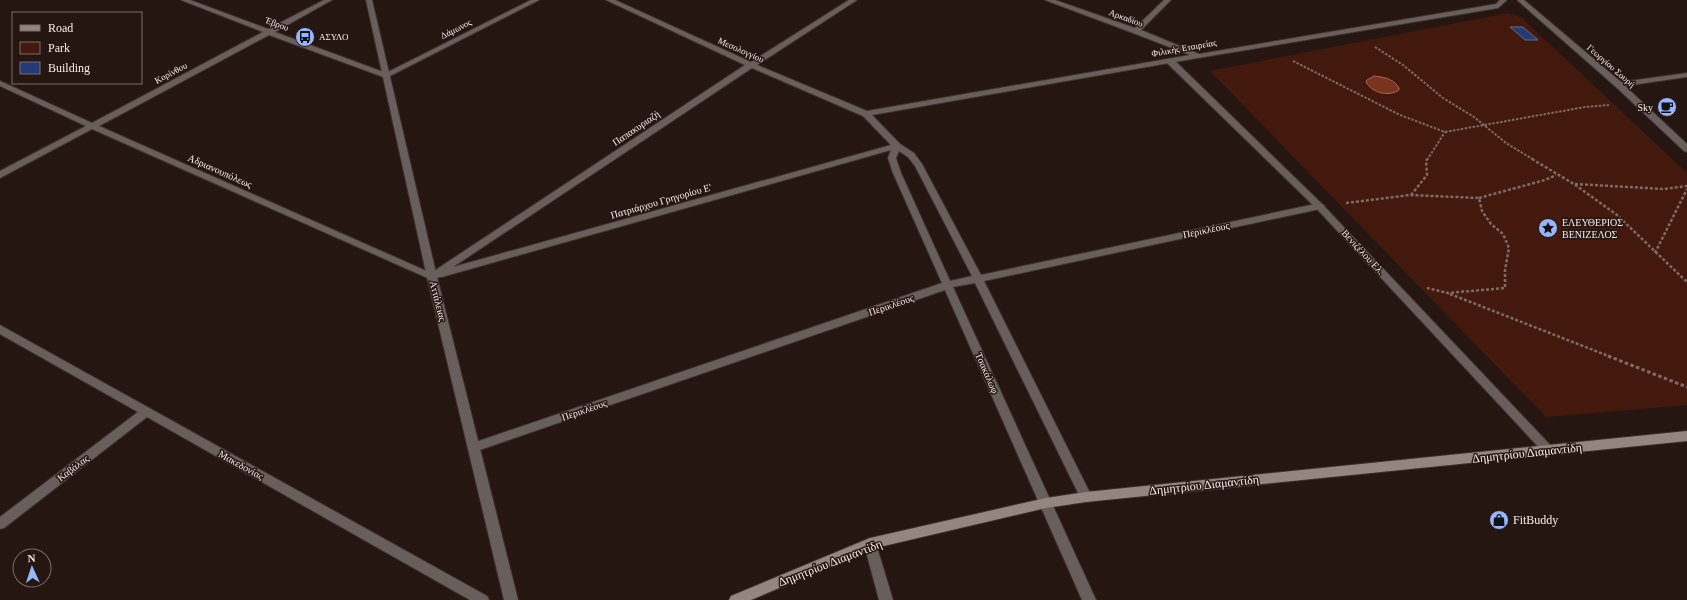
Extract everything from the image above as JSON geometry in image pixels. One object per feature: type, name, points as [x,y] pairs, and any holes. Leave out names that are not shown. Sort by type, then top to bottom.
[{"type":"main road","name":"Δημητρίου Διαμαντίδη","points":[[736,600],[870,544],[1046,503],[1086,497],[1687,436]]},
{"type":"street","name":"Έβρου","points":[[184,0],[386,76]]},
{"type":"street","name":"Κορίνθου","points":[[0,175],[329,0]]},
{"type":"street","name":"Αττάλειας","points":[[369,0],[432,277],[511,600]]},
{"type":"street","name":"Δάμωνος","points":[[386,76],[536,0]]},
{"type":"street","name":"Μεσολογγίου","points":[[609,0],[751,65],[866,114]]},
{"type":"street","name":"Παπακυριαζή","points":[[432,277],[751,65],[854,0]]},
{"type":"street","name":"Αρκαδίου","points":[[1048,0],[1136,31],[1198,56]]},
{"type":"street","points":[[1136,31],[1168,0]]},
{"type":"street","name":"Φιλικής Εταιρείας","points":[[866,114],[1170,60],[1498,6],[1504,0]]},
{"type":"street","name":"Γεωργίου Σουρή","points":[[1520,0],[1619,85],[1687,149]]},
{"type":"street","name":"Βενιζέλου Ελ.","points":[[1170,60],[1320,206],[1549,451]]},
{"type":"street","points":[[1619,85],[1687,75]]},
{"type":"street","name":"Αδριανουπόλεως","points":[[0,83],[92,126],[432,277]]},
{"type":"street","points":[[866,114],[897,146],[911,155],[920,166],[1086,497]]},
{"type":"street","name":"Πατριάρχου Γρηγορίου Ε'","points":[[432,277],[897,146]]},
{"type":"street","name":"Τσακάλωφ","points":[[897,146],[892,158],[895,170],[1089,600]]},
{"type":"street","name":"Περικλέους","points":[[474,447],[948,286],[1320,206]]},
{"type":"street","name":"Μακεδονίας","points":[[0,329],[482,600]]},
{"type":"street","name":"Καβάλας","points":[[0,524],[146,412]]},
{"type":"street","points":[[870,544],[886,600]]},
{"type":"path","points":[[1372,45],[1403,65],[1443,98],[1474,117],[1506,143],[1574,184],[1617,215],[1687,282]]},
{"type":"path","points":[[1288,59],[1400,115],[1445,132],[1585,107],[1612,105]]},
{"type":"path","points":[[1411,195],[1427,175],[1426,161],[1445,132]]},
{"type":"path","points":[[1320,206],[1411,195],[1479,198],[1545,180],[1557,175]]},
{"type":"path","points":[[1574,184],[1664,190],[1687,188]]},
{"type":"path","points":[[1655,253],[1687,188]]},
{"type":"path","points":[[1448,293],[1480,292],[1505,288],[1505,270],[1509,248],[1504,234],[1491,224],[1482,211],[1479,198]]},
{"type":"path","points":[[1425,287],[1448,293],[1503,317],[1622,360],[1687,387]]},
{"type":"green space","points":[[1508,13],[1522,18],[1687,173],[1687,405],[1546,417],[1210,71]]},
{"type":"shaded area","points":[[1374,76],[1385,78],[1394,82],[1399,90],[1390,93],[1381,93],[1372,89],[1366,82]]},
{"type":"building","points":[[1510,27],[1523,27],[1538,40],[1525,40]]},
{"type":"place","name":"ΑΣΥΛΟ","points":[[305,37]]},
{"type":"place","name":"Sky","points":[[1667,107]]},
{"type":"place","name":"ΕΛΕΥΘΕΡΙΟΣ ΒΕΝΙΖΕΛΟΣ","points":[[1548,228]]},
{"type":"place","name":"FitBuddy","points":[[1499,520]]}]
